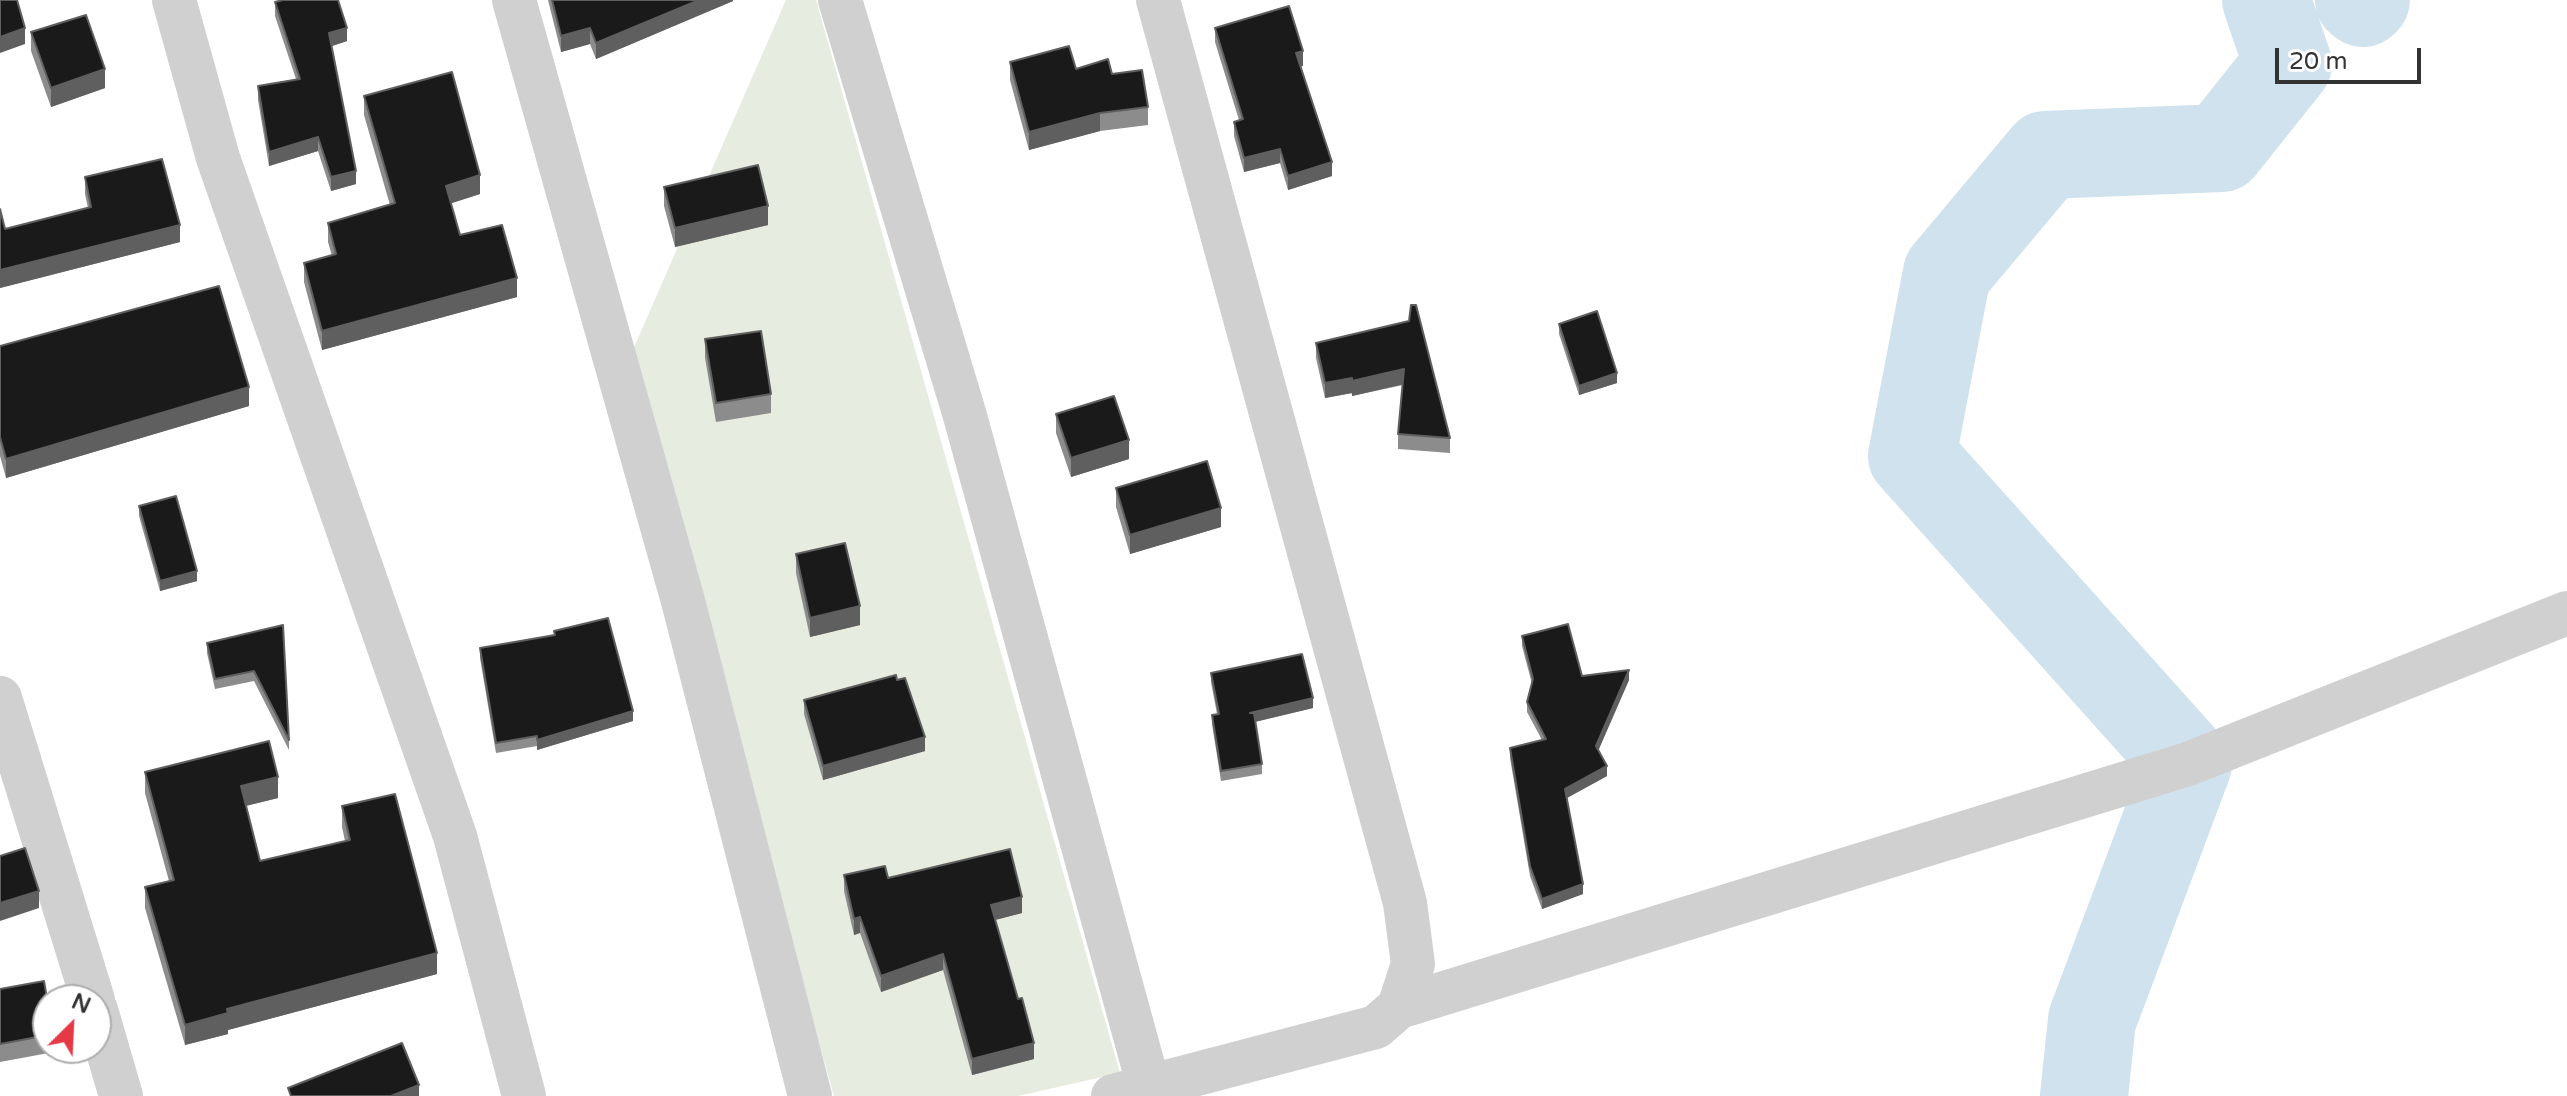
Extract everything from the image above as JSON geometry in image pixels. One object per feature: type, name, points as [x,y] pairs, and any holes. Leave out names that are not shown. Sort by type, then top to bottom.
[{"type":"street","points":[[174,0],[218,158],[455,836],[524,1096]]},
{"type":"street","points":[[514,0],[683,601],[810,1096]]},
{"type":"street","points":[[840,0],[965,416],[1131,1091],[1376,1027],[1399,1007],[2188,764],[2567,613]]},
{"type":"street","points":[[1158,0],[1405,903],[1413,964],[1399,1007]]},
{"type":"street","points":[[0,698],[88,984]]},
{"type":"street","points":[[112,1064],[121,1096]]},
{"type":"shaded area","points":[[786,0],[816,0],[1120,1073],[1018,1096],[834,1096],[628,361]]},
{"type":"building","points":[[0,0],[17,0],[25,28],[0,37]]},
{"type":"building","points":[[338,0],[347,28],[329,33],[356,171],[331,177],[318,137],[269,152],[258,86],[300,79],[275,2]]},
{"type":"building","points":[[552,0],[699,0],[596,43],[590,28],[561,36]]},
{"type":"building","points":[[1289,6],[1303,51],[1296,53],[1332,162],[1288,176],[1280,149],[1244,158],[1234,122],[1243,119],[1215,28]]},
{"type":"building","points":[[86,15],[105,69],[51,88],[31,32]]},
{"type":"building","points":[[1069,46],[1076,69],[1108,59],[1112,74],[1142,70],[1148,107],[1100,113],[1029,132],[1010,62]]},
{"type":"building","points":[[452,72],[480,175],[446,186],[460,235],[502,225],[517,278],[322,331],[304,263],[336,254],[328,223],[395,203],[364,96]]},
{"type":"building","points":[[162,159],[180,225],[0,270],[0,209],[5,229],[91,207],[85,177]]},
{"type":"building","points":[[758,165],[768,206],[675,228],[664,187]]},
{"type":"building","points":[[219,286],[249,387],[6,459],[0,437],[0,346]]},
{"type":"building","points":[[1411,305],[1416,305],[1450,438],[1398,434],[1404,369],[1352,381],[1352,378],[1325,383],[1316,343],[1409,321]]},
{"type":"building","points":[[1597,311],[1617,373],[1579,386],[1559,324]]},
{"type":"building","points":[[761,331],[771,394],[716,403],[705,339]]},
{"type":"building","points":[[1114,396],[1129,440],[1071,458],[1056,414]]},
{"type":"building","points":[[1207,461],[1221,508],[1130,535],[1116,488]]},
{"type":"building","points":[[176,496],[197,571],[160,581],[139,506]]},
{"type":"building","points":[[845,543],[860,606],[810,618],[796,554]]},
{"type":"building","points":[[608,618],[633,711],[537,740],[537,736],[496,743],[480,648],[555,635],[554,631]]},
{"type":"building","points":[[1568,624],[1582,676],[1629,670],[1596,746],[1607,766],[1565,789],[1583,884],[1542,899],[1530,866],[1510,748],[1546,739],[1527,702],[1533,679],[1522,636]]},
{"type":"building","points":[[283,625],[289,740],[254,671],[215,679],[207,643]]},
{"type":"building","points":[[1302,654],[1313,698],[1250,713],[1254,713],[1262,764],[1221,771],[1212,715],[1219,714],[1211,673]]},
{"type":"building","points":[[896,675],[897,680],[905,678],[925,737],[823,766],[804,700]]},
{"type":"building","points":[[269,741],[278,777],[241,786],[260,861],[350,840],[342,806],[395,794],[437,953],[227,1009],[228,1013],[185,1025],[145,887],[174,880],[145,772]]},
{"type":"building","points":[[25,848],[39,891],[0,903],[0,856]]},
{"type":"building","points":[[1010,849],[1022,897],[991,905],[1034,1043],[972,1059],[943,954],[881,976],[860,917],[854,919],[844,875],[885,866],[888,878]]},
{"type":"building","points":[[44,981],[45,984],[32,984],[32,1038],[0,1044],[0,989]]},
{"type":"building","points":[[402,1043],[419,1085],[391,1096],[291,1096],[288,1088]]},
{"type":"waterway","points":[[2084,1096],[2092,1020],[2188,764],[1912,456],[1947,273],[2046,155],[2221,148],[2288,64],[2266,0]]},
{"type":"waterway","points":[[2359,0],[2363,3],[2366,0]]}]
